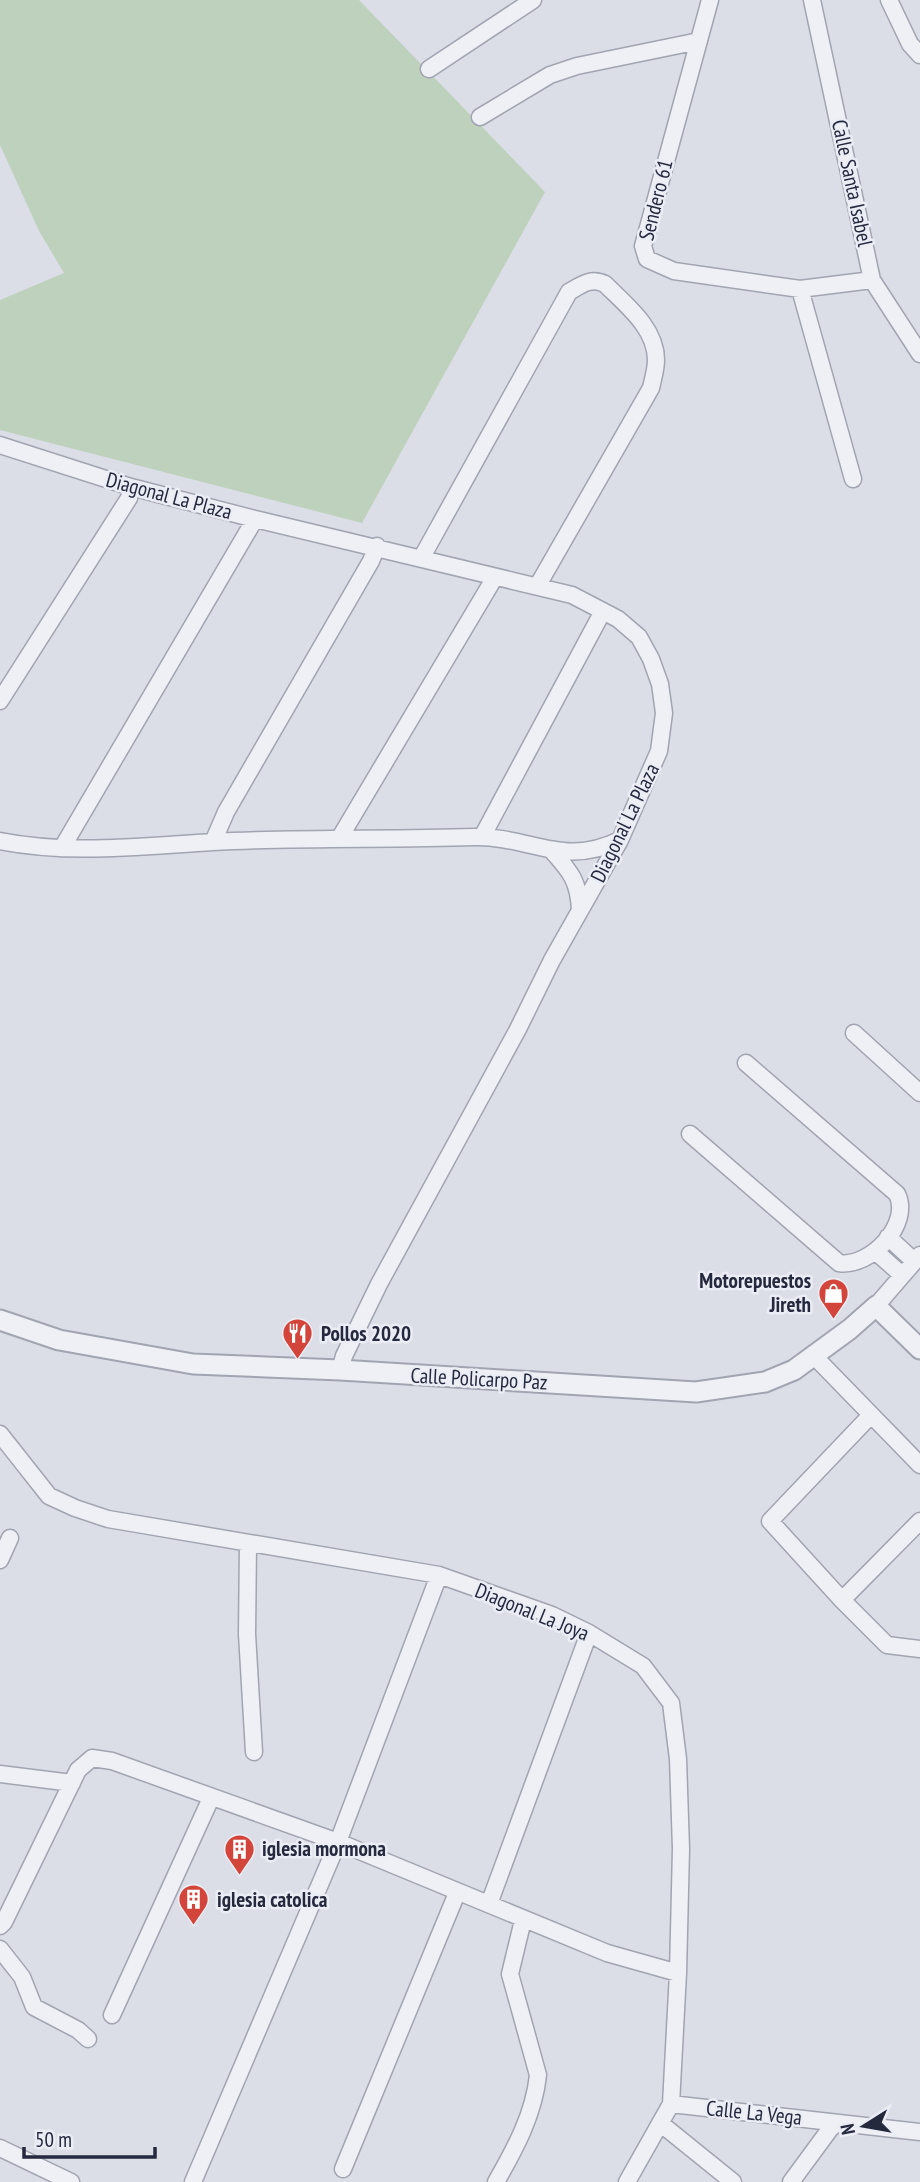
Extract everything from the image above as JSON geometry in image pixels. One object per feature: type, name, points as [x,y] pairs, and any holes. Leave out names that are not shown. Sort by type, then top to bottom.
[{"type":"street","points":[[429,69],[533,0]]},
{"type":"street","name":"Sendero 61","points":[[710,0],[643,246],[647,259],[674,271],[800,289],[872,279]]},
{"type":"street","name":"Calle Santa Isabel","points":[[812,0],[872,279],[890,310],[919,347]]},
{"type":"street","points":[[889,0],[904,34],[920,55]]},
{"type":"street","points":[[480,117],[550,75],[699,41]]},
{"type":"street","points":[[422,557],[569,292],[585,283],[600,281],[639,317],[653,340],[656,361],[651,388],[538,585]]},
{"type":"street","points":[[800,289],[853,479]]},
{"type":"street","name":"Diagonal La Plaza","points":[[3,451],[256,519],[572,595],[618,619],[639,637],[651,659],[660,684],[664,713],[659,751],[654,765],[620,840],[385,1273],[344,1356],[341,1370]]},
{"type":"street","points":[[0,701],[129,498],[131,487]]},
{"type":"street","points":[[62,848],[256,519]]},
{"type":"street","points":[[213,842],[226,812],[371,561],[377,546]]},
{"type":"street","points":[[339,839],[495,577]]},
{"type":"street","points":[[482,837],[603,611]]},
{"type":"street","points":[[0,841],[62,848],[120,849],[213,842],[482,837],[533,845],[552,851],[575,852],[601,849],[620,840]]},
{"type":"street","points":[[552,851],[574,876],[580,911]]},
{"type":"street","points":[[854,1033],[920,1093]]},
{"type":"street","points":[[691,1134],[833,1259],[846,1264],[861,1259],[875,1251],[888,1237],[900,1211],[897,1194],[746,1063]]},
{"type":"street","points":[[888,1237],[917,1258],[876,1306],[920,1349]]},
{"type":"street","points":[[875,1251],[902,1275]]},
{"type":"street","name":"Calle Policarpo Paz","points":[[0,1320],[59,1340],[193,1364],[341,1370],[696,1392],[765,1382],[794,1370],[850,1329],[876,1306]]},
{"type":"street","points":[[814,1356],[920,1465]]},
{"type":"street","points":[[871,1415],[770,1521],[842,1600],[887,1644],[920,1649]]},
{"type":"street","name":"Diagonal La Joya","points":[[0,1434],[49,1496],[75,1508],[108,1519],[439,1575],[552,1615],[643,1665],[671,1703],[680,1796],[678,1973],[671,2104],[627,2182]]},
{"type":"street","points":[[842,1600],[920,1521]]},
{"type":"street","points":[[0,1560],[10,1538]]},
{"type":"street","points":[[248,1543],[247,1634],[254,1752]]},
{"type":"street","points":[[193,2182],[338,1842],[439,1575]]},
{"type":"street","points":[[489,1904],[589,1633]]},
{"type":"street","points":[[0,1926],[78,1770],[92,1758],[112,1761],[338,1842],[607,1953],[678,1973]]},
{"type":"street","points":[[0,1774],[72,1783]]},
{"type":"street","points":[[112,2015],[211,1798]]},
{"type":"street","points":[[343,2169],[457,1893]]},
{"type":"street","points":[[496,2182],[525,2126],[538,2075],[510,1974],[523,1920]]},
{"type":"street","points":[[0,1949],[22,1977],[34,2007],[78,2030],[88,2039]]},
{"type":"street","name":"Calle La Vega","points":[[671,2104],[920,2132]]},
{"type":"street","points":[[660,2123],[733,2182]]},
{"type":"street","points":[[791,2182],[837,2123]]},
{"type":"street","points":[[0,2148],[71,2182]]},
{"type":"green space","points":[[0,0],[359,0],[545,192],[362,523],[0,430],[0,300],[64,273],[39,231],[0,145]]},
{"type":"place","name":"Motorepuestos Jireth","points":[[834,1320]]},
{"type":"place","name":"Pollos 2020","points":[[298,1361]]},
{"type":"place","name":"iglesia mormona","points":[[239,1876]]},
{"type":"place","name":"iglesia catolica","points":[[194,1927]]}]
